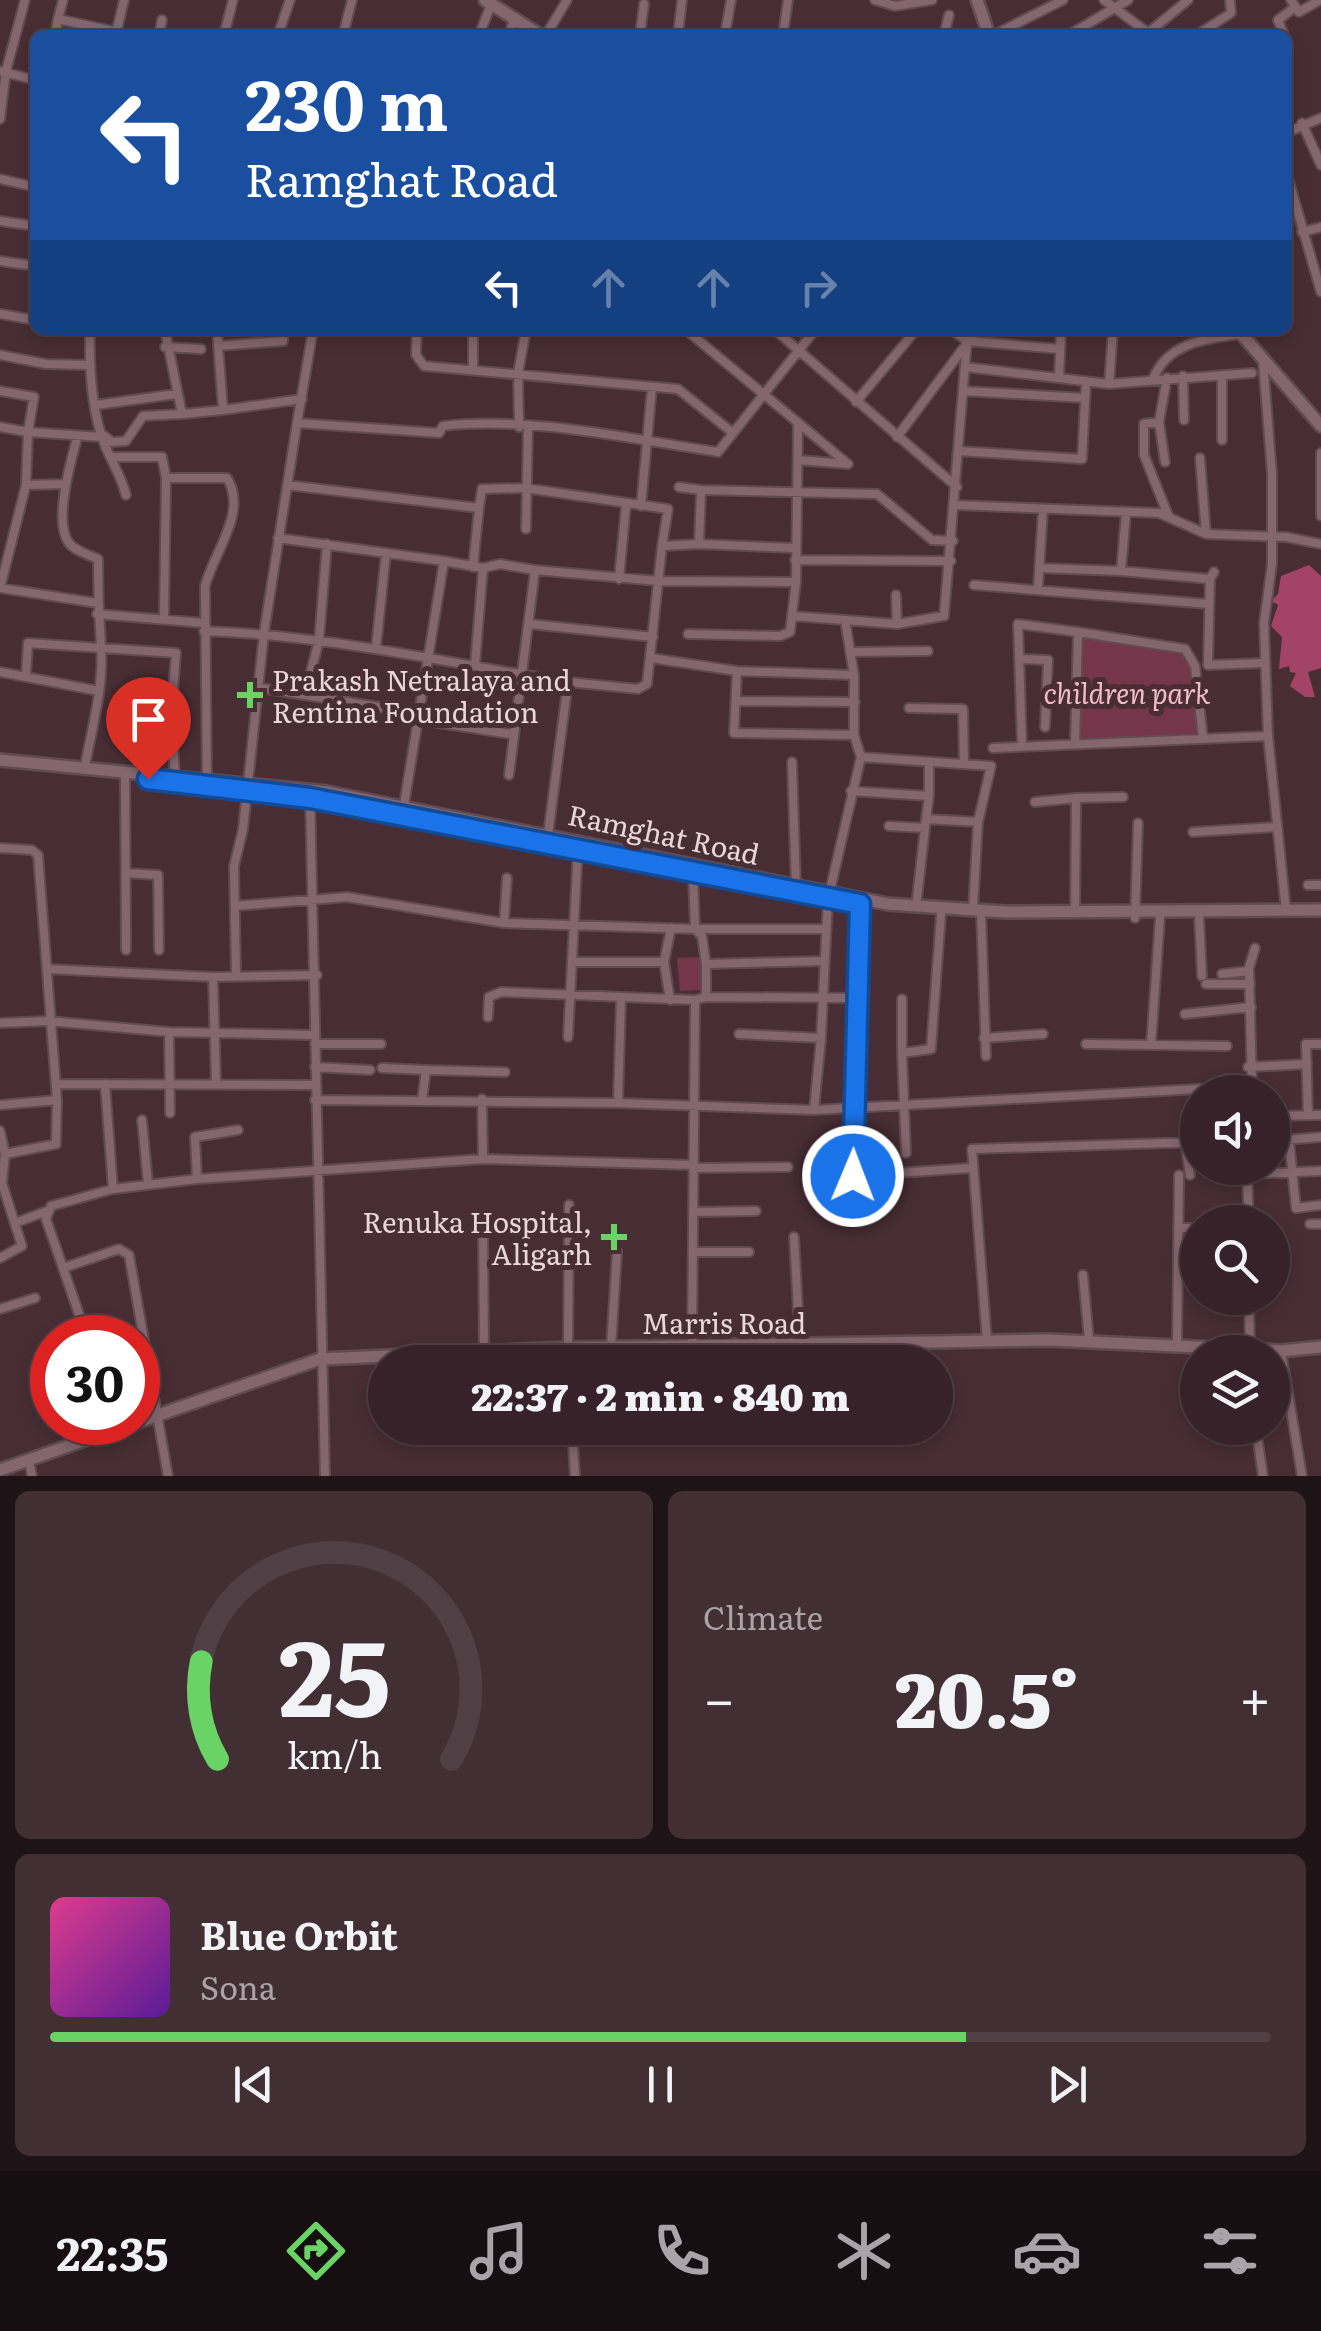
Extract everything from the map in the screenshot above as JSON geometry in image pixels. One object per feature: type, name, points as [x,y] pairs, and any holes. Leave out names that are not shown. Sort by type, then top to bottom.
[{"type":"main road","points":[[488,2],[533,30]]},
{"type":"main road","points":[[981,2],[990,30]]},
{"type":"main road","points":[[1242,335],[1321,426]]},
{"type":"main road","name":"Ramghat Road","points":[[0,763],[207,781]]},
{"type":"main road","name":"Ramghat Road","points":[[0,763],[85,766],[310,794],[548,834],[860,904],[941,914],[1160,917],[1321,913]]},
{"type":"main road","name":"Ramghat Road","points":[[403,811],[693,872],[796,888]]},
{"type":"main road","name":"Ramghat Road","points":[[829,897],[979,913],[1321,913]]},
{"type":"main road","name":"Marris Road","points":[[837,1345],[1089,1340],[1180,1344]]},
{"type":"main road","name":"Marris Road","points":[[1290,1350],[1321,1348]]},
{"type":"main road","name":"Marris Road","points":[[160,1414],[320,1359],[368,1357]]},
{"type":"main road","name":"Marris Road","points":[[1,1467],[74,1445]]},
{"type":"street","points":[[0,119],[3,71],[25,0]]},
{"type":"street","points":[[56,30],[63,0]]},
{"type":"street","points":[[117,30],[124,0]]},
{"type":"street","points":[[225,30],[233,0]]},
{"type":"street","points":[[280,30],[290,0]]},
{"type":"street","points":[[344,30],[352,0]]},
{"type":"street","points":[[546,30],[567,0]]},
{"type":"street","points":[[679,30],[682,0]]},
{"type":"street","points":[[725,30],[731,0]]},
{"type":"street","points":[[784,30],[788,0]]},
{"type":"street","points":[[874,0],[895,6],[932,0]]},
{"type":"street","points":[[1002,30],[1063,0]]},
{"type":"street","points":[[1104,0],[1140,30]]},
{"type":"street","points":[[1078,30],[1128,0]]},
{"type":"street","points":[[1150,30],[1188,0]]},
{"type":"street","points":[[1205,30],[1231,13],[1230,0]]},
{"type":"street","points":[[1279,30],[1278,20],[1293,3],[1299,12],[1320,0]]},
{"type":"street","points":[[480,30],[488,2]]},
{"type":"street","points":[[641,30],[644,4]]},
{"type":"street","points":[[945,30],[949,15]]},
{"type":"street","points":[[58,19],[101,30]]},
{"type":"street","points":[[160,30],[162,20]]},
{"type":"street","points":[[511,30],[514,20]]},
{"type":"street","points":[[1289,30],[1293,28]]},
{"type":"street","points":[[3,71],[30,79]]},
{"type":"street","points":[[1292,129],[1321,118]]},
{"type":"street","points":[[1302,123],[1321,165]]},
{"type":"street","points":[[0,179],[30,186]]},
{"type":"street","points":[[1292,193],[1321,292]]},
{"type":"street","points":[[0,221],[30,225]]},
{"type":"street","points":[[1302,232],[1321,227]]},
{"type":"street","points":[[0,261],[30,265]]},
{"type":"street","points":[[0,314],[30,319]]},
{"type":"street","points":[[90,335],[89,365],[102,435],[126,495]]},
{"type":"street","points":[[165,335],[182,414]]},
{"type":"street","points":[[217,335],[222,410]]},
{"type":"street","points":[[218,346],[283,341],[284,335]]},
{"type":"street","points":[[236,976],[234,866],[260,688],[264,633],[312,335]]},
{"type":"street","points":[[417,335],[416,355],[424,366],[473,367],[678,389],[733,432]]},
{"type":"street","points":[[473,335],[473,367]]},
{"type":"street","points":[[525,335],[518,373],[526,529]]},
{"type":"street","points":[[692,335],[848,464],[798,460]]},
{"type":"street","points":[[781,335],[956,487]]},
{"type":"street","points":[[298,423],[439,433],[443,426],[459,424],[523,428],[718,452],[811,335]]},
{"type":"street","points":[[856,402],[912,335]]},
{"type":"street","points":[[959,335],[967,341],[1060,349]]},
{"type":"street","points":[[897,437],[972,335]]},
{"type":"street","points":[[1059,378],[1061,335]]},
{"type":"street","points":[[1109,384],[1113,335]]},
{"type":"street","points":[[1153,379],[1160,363],[1174,350],[1224,335]]},
{"type":"street","points":[[792,616],[897,624],[944,616],[967,341]]},
{"type":"street","points":[[165,346],[201,348]]},
{"type":"street","points":[[0,355],[46,364],[89,365]]},
{"type":"street","points":[[1263,361],[1272,537],[1264,624],[1268,736],[1286,911]]},
{"type":"street","points":[[966,367],[1109,384],[1252,373]]},
{"type":"street","points":[[1222,375],[1222,440]]},
{"type":"street","points":[[1183,376],[1184,420]]},
{"type":"street","points":[[1166,378],[1159,422],[1166,462]]},
{"type":"street","points":[[959,452],[1082,459],[1086,382]]},
{"type":"street","points":[[641,506],[644,440],[652,388]]},
{"type":"street","points":[[964,390],[1086,398]]},
{"type":"street","points":[[0,391],[34,397],[26,485],[15,543],[0,588],[98,603]]},
{"type":"street","points":[[96,405],[176,394]]},
{"type":"street","points":[[0,427],[76,438],[102,435],[112,442],[126,441],[142,416],[302,399]]},
{"type":"street","points":[[1159,422],[1144,424],[1144,455],[1168,515]]},
{"type":"street","points":[[688,634],[785,636],[796,582],[794,490],[798,424]]},
{"type":"street","points":[[76,438],[65,484],[64,530],[73,548],[98,559],[97,614],[102,646],[99,691],[85,766]]},
{"type":"street","points":[[1321,453],[1321,516]]},
{"type":"street","points":[[113,457],[162,457],[166,478],[164,617]]},
{"type":"street","points":[[1200,458],[1206,534]]},
{"type":"street","points":[[166,478],[227,478],[230,483],[234,513],[204,586],[207,781]]},
{"type":"street","points":[[26,485],[65,484]]},
{"type":"street","points":[[287,485],[479,508]]},
{"type":"street","points":[[97,614],[164,617],[204,627],[376,648],[568,682],[638,690],[647,684],[668,510],[526,488],[482,489],[475,665]]},
{"type":"street","points":[[678,488],[877,494],[932,540],[953,541]]},
{"type":"street","points":[[699,544],[701,490]]},
{"type":"street","points":[[619,579],[626,505]]},
{"type":"street","points":[[955,505],[1168,515],[1206,534],[1321,544]]},
{"type":"street","points":[[1038,588],[1042,509]]},
{"type":"street","points":[[1122,571],[1126,513]]},
{"type":"street","points":[[278,538],[478,567],[500,564],[619,579],[796,582]]},
{"type":"street","points":[[0,542],[15,543]]},
{"type":"street","points":[[305,695],[319,640],[327,544]]},
{"type":"street","points":[[662,546],[794,548]]},
{"type":"street","points":[[376,648],[386,553]]},
{"type":"street","points":[[795,560],[951,561]]},
{"type":"street","points":[[403,811],[444,561]]},
{"type":"street","points":[[1039,568],[1212,575],[1208,665],[1265,663]]},
{"type":"street","points":[[509,775],[511,734],[535,570]]},
{"type":"street","points":[[974,585],[1209,604]]},
{"type":"street","points":[[896,595],[897,624]]},
{"type":"street","points":[[814,1110],[824,929],[860,757],[854,735],[854,675],[845,620]]},
{"type":"street","points":[[530,624],[653,636]]},
{"type":"street","points":[[1022,746],[1018,624],[1184,649],[1195,666],[1202,739]]},
{"type":"street","points":[[1075,744],[1078,632]]},
{"type":"street","points":[[26,675],[28,642],[176,653],[170,716],[176,776]]},
{"type":"street","points":[[850,652],[928,650]]},
{"type":"street","points":[[651,658],[737,670],[854,675]]},
{"type":"street","points":[[1020,659],[1048,660],[1045,727]]},
{"type":"street","points":[[737,670],[734,733],[854,735]]},
{"type":"street","points":[[0,672],[99,691]]},
{"type":"street","points":[[548,834],[568,682]]},
{"type":"street","points":[[260,688],[511,734]]},
{"type":"street","points":[[736,700],[855,702]]},
{"type":"street","points":[[909,708],[963,709],[964,764]]},
{"type":"street","points":[[993,748],[1268,736]]},
{"type":"street","points":[[860,757],[990,766],[978,822],[986,1056]]},
{"type":"street","points":[[792,762],[796,888]]},
{"type":"street","points":[[916,906],[929,796],[929,762]]},
{"type":"street","points":[[125,776],[126,950]]},
{"type":"street","points":[[852,791],[929,796]]},
{"type":"street","points":[[310,794],[309,897],[317,975],[315,1100],[325,1476]]},
{"type":"street","points":[[1075,913],[1076,798]]},
{"type":"street","points":[[1035,802],[1122,798]]},
{"type":"street","points":[[889,826],[978,822]]},
{"type":"street","points":[[1135,914],[1138,823]]},
{"type":"street","points":[[1193,832],[1277,828]]},
{"type":"street","points":[[0,848],[32,850],[38,855],[48,1021],[57,1084],[56,1144],[5,1154]]},
{"type":"street","points":[[568,1038],[578,848]]},
{"type":"street","points":[[693,872],[695,930],[702,936],[706,997]]},
{"type":"street","points":[[126,873],[158,875],[159,950]]},
{"type":"street","points":[[504,923],[507,878]]},
{"type":"street","points":[[1308,885],[1321,885]]},
{"type":"street","points":[[235,906],[309,897],[383,901],[504,923],[695,930],[824,929]]},
{"type":"street","points":[[853,1176],[860,904]]},
{"type":"street","points":[[902,1053],[931,1049],[941,914]]},
{"type":"street","points":[[1199,916],[1204,980],[1250,984]]},
{"type":"street","points":[[1151,1045],[1160,917]]},
{"type":"street","points":[[670,1000],[664,962],[671,928]]},
{"type":"street","points":[[1249,1075],[1249,971],[1255,948]]},
{"type":"street","points":[[706,964],[824,960]]},
{"type":"street","points":[[574,962],[664,962]]},
{"type":"street","points":[[47,969],[213,977],[317,975]]},
{"type":"street","points":[[1222,974],[1249,971]]},
{"type":"street","points":[[213,977],[216,1083]]},
{"type":"street","points":[[488,1017],[492,994],[670,1000],[859,998]]},
{"type":"street","points":[[618,1104],[620,998]]},
{"type":"street","points":[[902,998],[906,1152]]},
{"type":"street","points":[[692,1345],[694,1000]]},
{"type":"street","points":[[1186,1014],[1251,1007]]},
{"type":"street","points":[[0,1022],[48,1021],[381,1044]]},
{"type":"street","points":[[169,1032],[170,1113]]},
{"type":"street","points":[[739,1034],[820,1038]]},
{"type":"street","points":[[984,1038],[1043,1034]]},
{"type":"street","points":[[1086,1044],[1227,1046]]},
{"type":"street","points":[[1308,1115],[1306,1044],[1321,1044]]},
{"type":"street","points":[[1248,1067],[1307,1064]]},
{"type":"street","points":[[315,1068],[370,1070]]},
{"type":"street","points":[[382,1068],[505,1072]]},
{"type":"street","points":[[422,1102],[426,1070]]},
{"type":"street","points":[[57,1084],[315,1085]]},
{"type":"street","points":[[105,1084],[112,1189]]},
{"type":"street","points":[[315,1100],[482,1099],[814,1110],[1180,1093]]},
{"type":"street","points":[[482,1099],[483,1159]]},
{"type":"street","points":[[0,1105],[57,1100]]},
{"type":"street","points":[[1290,1116],[1321,1115]]},
{"type":"street","points":[[142,1120],[148,1184]]},
{"type":"street","points":[[197,1180],[196,1137],[238,1130]]},
{"type":"street","points":[[0,1132],[5,1154],[1,1183],[21,1249],[0,1258]]},
{"type":"street","points":[[1290,1140],[1321,1137]]},
{"type":"street","points":[[986,1341],[972,1149],[1180,1141]]},
{"type":"street","points":[[1290,1151],[1296,1208],[1321,1205]]},
{"type":"street","points":[[15,1223],[47,1212],[60,1202],[112,1189],[317,1169],[483,1159],[788,1167]]},
{"type":"street","points":[[837,1177],[971,1168]]},
{"type":"street","points":[[1292,1172],[1321,1172]]},
{"type":"street","points":[[1177,1344],[1179,1175]]},
{"type":"street","points":[[566,1345],[569,1205]]},
{"type":"street","points":[[693,1212],[756,1211]]},
{"type":"street","points":[[47,1212],[79,1315]]},
{"type":"street","points":[[1310,1224],[1321,1224]]},
{"type":"street","points":[[483,1225],[484,1345]]},
{"type":"street","points":[[794,1236],[800,1345]]},
{"type":"street","points":[[63,1268],[119,1249],[128,1254],[139,1315]]},
{"type":"street","points":[[610,1345],[617,1252]]},
{"type":"street","points":[[693,1252],[749,1252]]},
{"type":"street","points":[[518,1254],[569,1258]]},
{"type":"street","points":[[1083,1275],[1089,1340]]},
{"type":"street","points":[[0,1309],[35,1298]]},
{"type":"street","points":[[1290,1401],[1302,1476]]},
{"type":"street","points":[[160,1432],[168,1476]]},
{"type":"street","points":[[573,1445],[575,1476]]},
{"type":"street","points":[[1258,1445],[1263,1476]]},
{"type":"street","points":[[30,1461],[32,1476]]},
{"type":"green space","name":"children park","points":[[1078,632],[1179,648],[1195,666],[1203,739],[1075,744]]},
{"type":"green space","points":[[706,957],[703,990],[680,991],[677,958]]},
{"type":"shaded area","points":[[1309,565],[1321,576],[1321,668],[1308,672],[1315,697],[1305,697],[1290,686],[1296,673],[1290,672],[1289,666],[1279,669],[1282,637],[1271,626],[1278,605],[1271,601],[1278,594],[1281,576]]},
{"type":"place","name":"Prakash Netralaya and Rentina Foundation","points":[[250,695]]},
{"type":"place","name":"Renuka Hospital, Aligarh","points":[[614,1237]]},
{"type":"route","points":[[148,779],[310,798],[860,904],[853,1176]]}]
